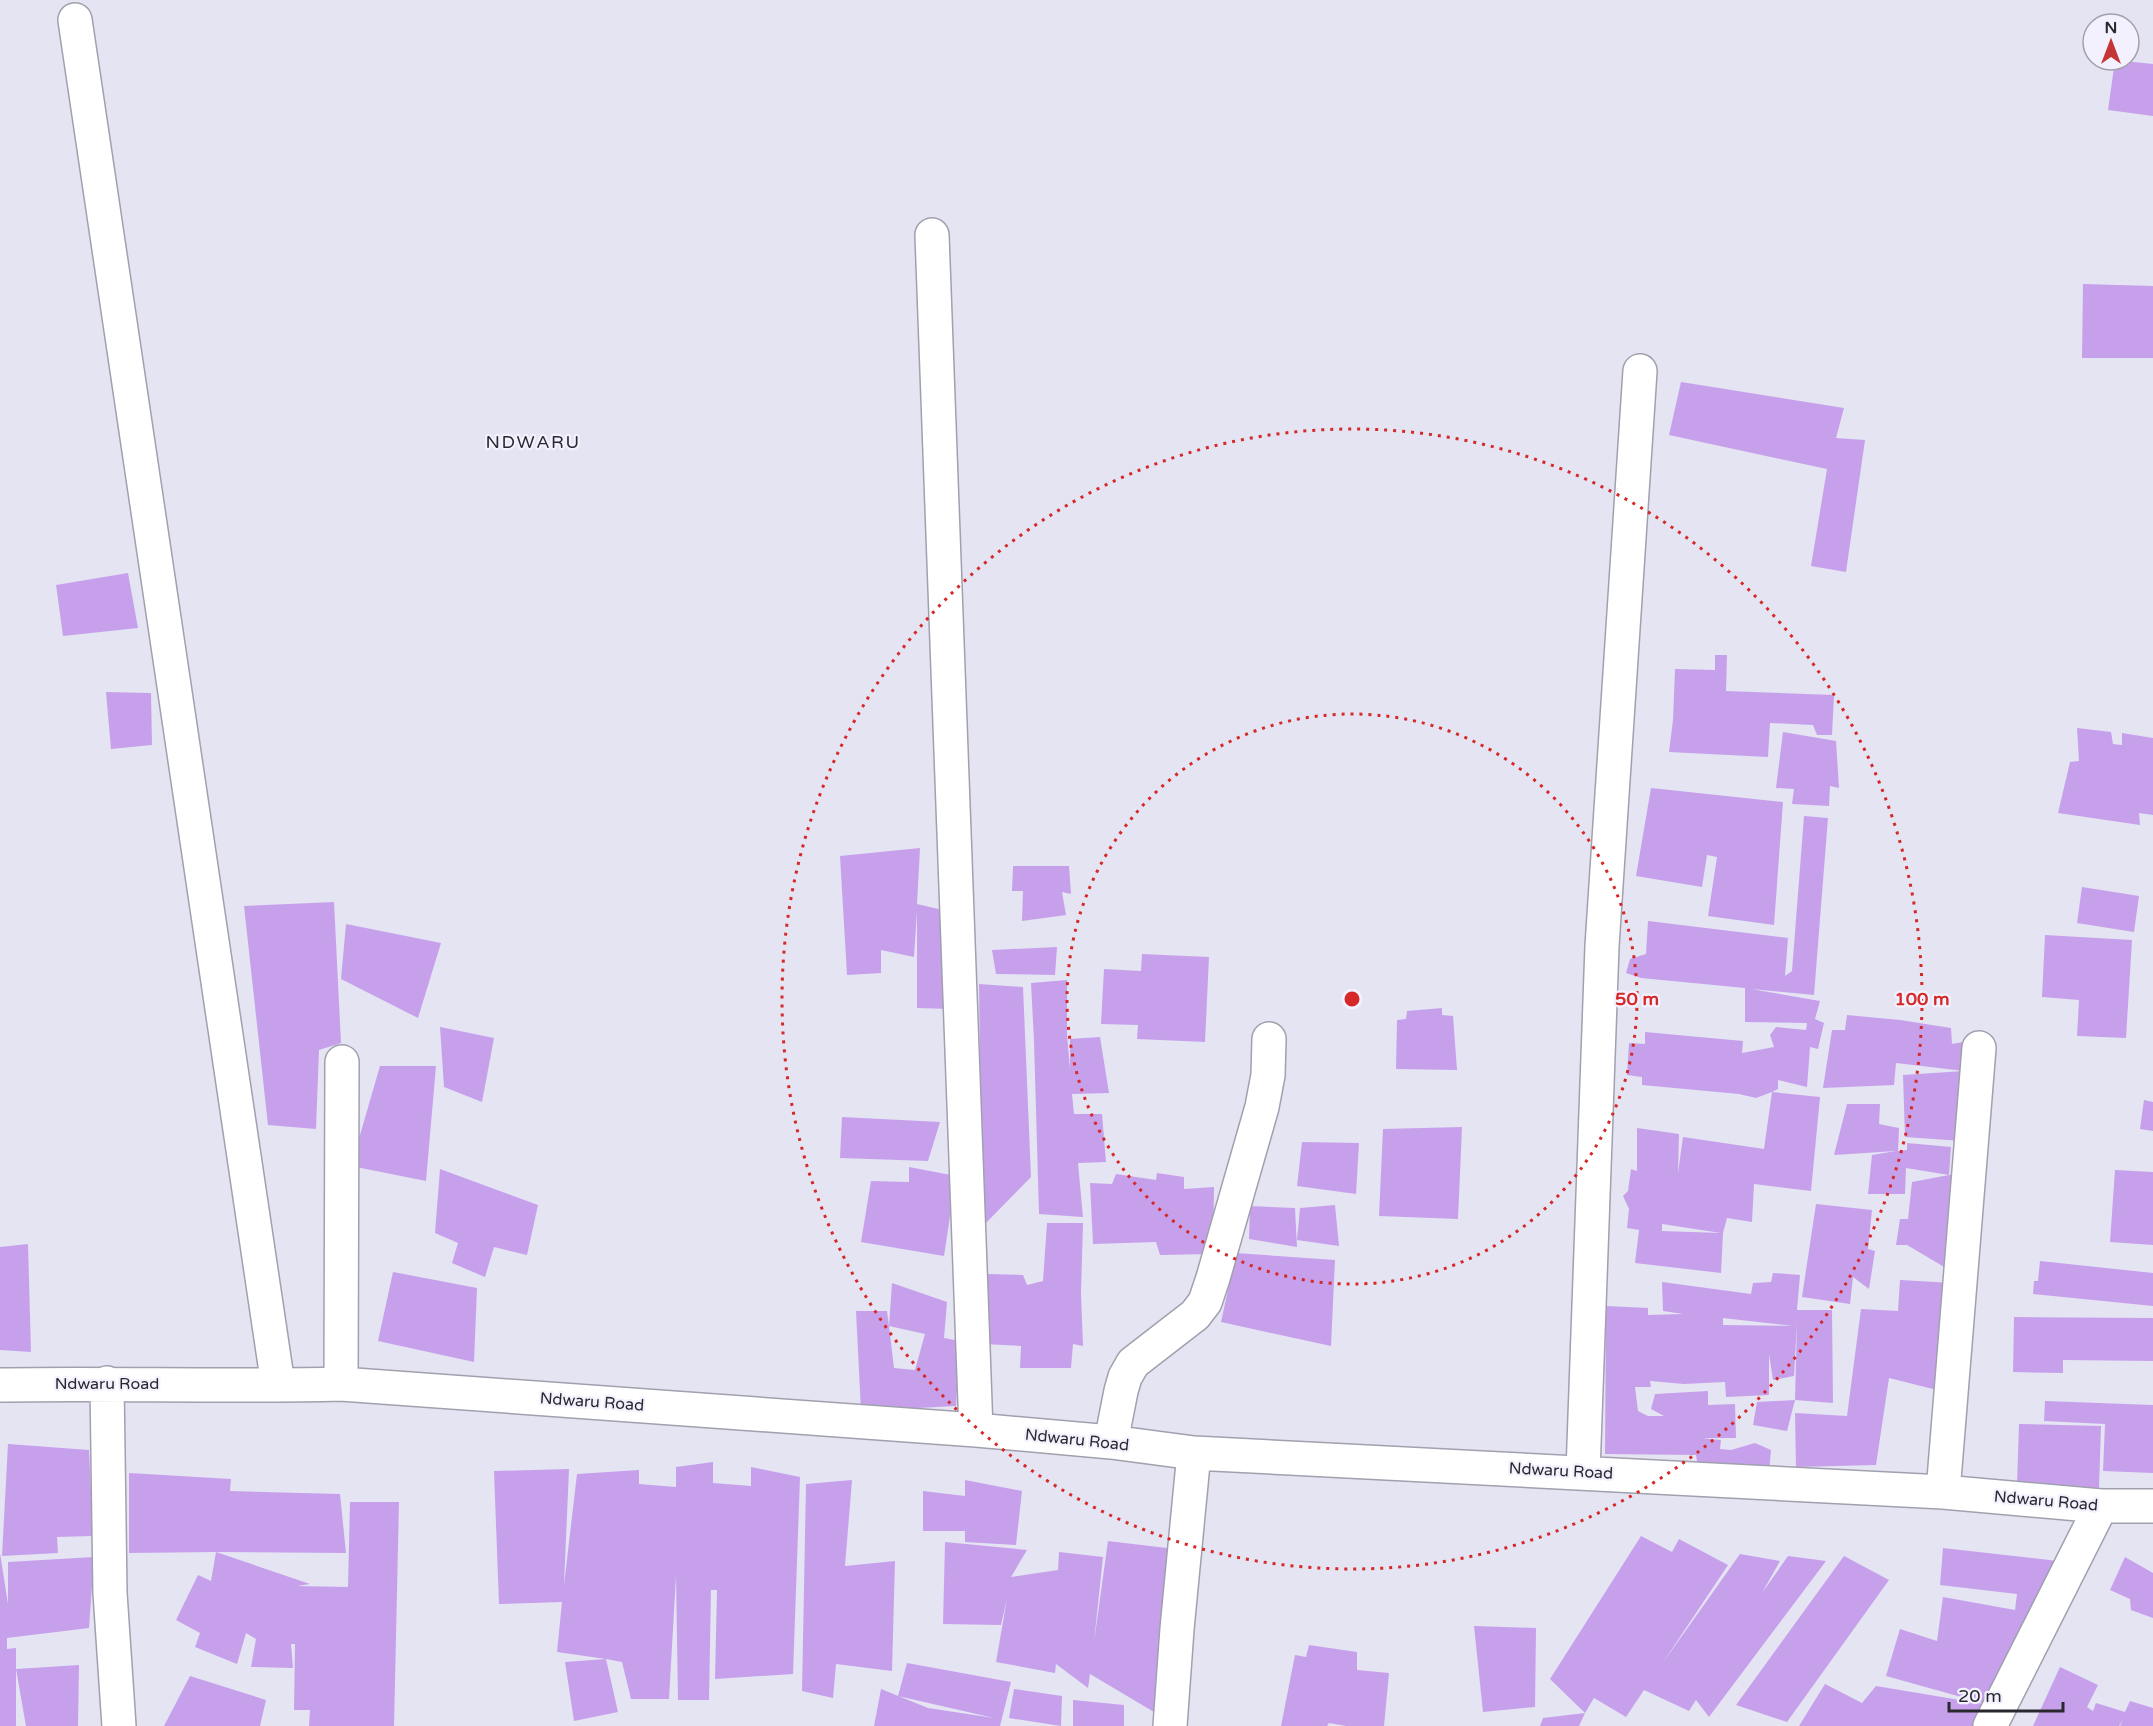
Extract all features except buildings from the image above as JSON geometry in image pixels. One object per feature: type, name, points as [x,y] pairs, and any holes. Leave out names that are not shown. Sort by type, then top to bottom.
[{"type":"street","points":[[75,20],[278,1386]]},
{"type":"street","points":[[932,235],[976,1430]]},
{"type":"street","points":[[1583,1472],[1602,946],[1640,371]]},
{"type":"street","points":[[1111,1442],[1125,1377],[1134,1363],[1195,1316],[1214,1278],[1262,1107],[1268,1075],[1269,1039]]},
{"type":"street","points":[[1943,1492],[1979,1047]]},
{"type":"street","points":[[341,1384],[342,1062]]},
{"type":"street","points":[[107,1383],[110,1593],[119,1726]]},
{"type":"street","name":"Ndwaru Road","points":[[0,1385],[107,1383],[278,1386],[341,1384],[976,1430],[1111,1442],[1194,1453],[1943,1492],[2101,1506],[2153,1506]]},
{"type":"street","points":[[1170,1726],[1194,1453]]},
{"type":"street","points":[[1990,1726],[2101,1506]]},
{"type":"district","name":"NDWARU","points":[[533,442]]}]
